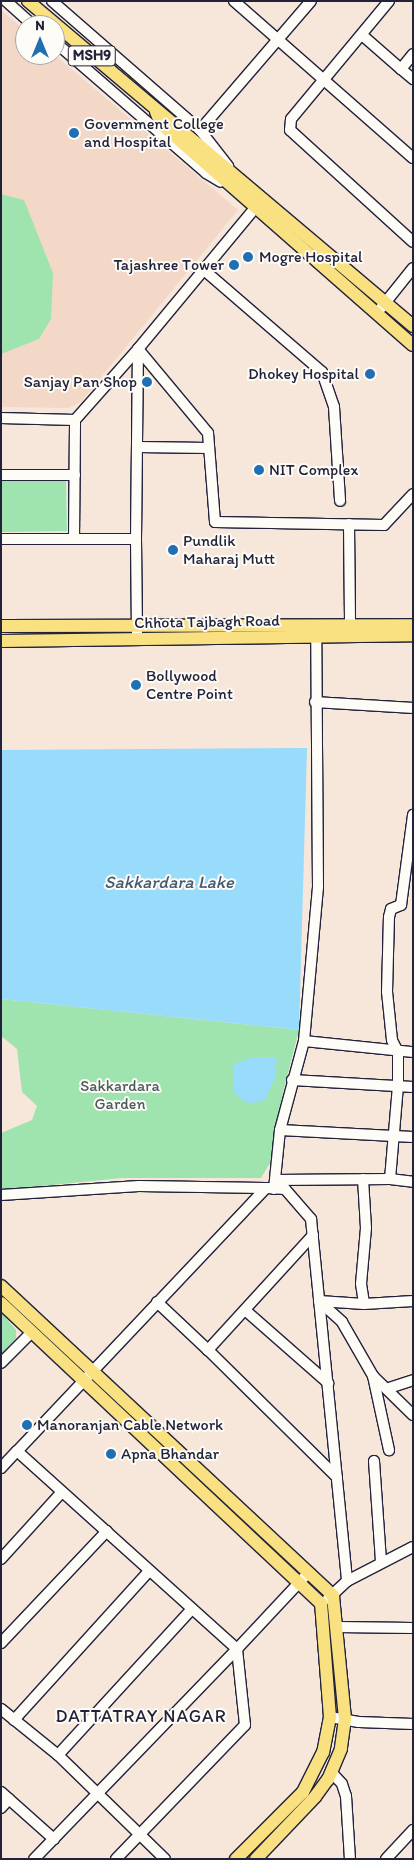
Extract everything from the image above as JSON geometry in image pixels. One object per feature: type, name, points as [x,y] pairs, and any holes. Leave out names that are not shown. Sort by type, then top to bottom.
[{"type":"main road","name":"MSH9","points":[[28,1],[156,112]]},
{"type":"main road","points":[[156,112],[170,119],[233,172],[259,203],[376,313],[413,345]]},
{"type":"main road","points":[[156,112],[161,124],[235,190],[259,203],[413,326]]},
{"type":"main road","points":[[1,626],[137,625],[316,631],[350,625],[413,625]]},
{"type":"main road","name":"Chhota Tajbagh Road","points":[[1,641],[137,639],[316,631],[413,635]]},
{"type":"main road","points":[[2,1289],[94,1370],[334,1596],[345,1719],[341,1749],[331,1772],[315,1797],[256,1859]]},
{"type":"main road","points":[[1,1303],[31,1333],[85,1380],[297,1583],[321,1603],[330,1717],[323,1752],[303,1792],[236,1859]]},
{"type":"street","points":[[6,1],[22,15]]},
{"type":"street","points":[[52,1],[200,130],[233,172]]},
{"type":"street","points":[[234,1],[413,158]]},
{"type":"street","points":[[200,130],[311,1]]},
{"type":"street","points":[[389,1],[291,119],[290,130],[413,242]]},
{"type":"street","points":[[362,35],[413,79]]},
{"type":"street","points":[[65,51],[206,172],[235,190]]},
{"type":"street","points":[[401,69],[413,54]]},
{"type":"street","points":[[74,539],[75,420],[138,349],[259,203]]},
{"type":"street","points":[[376,313],[413,268]]},
{"type":"street","points":[[204,270],[322,372],[334,407],[340,501]]},
{"type":"street","points":[[137,639],[138,349]]},
{"type":"street","points":[[138,349],[208,433],[215,522],[384,525],[413,494]]},
{"type":"street","points":[[1,418],[75,420]]},
{"type":"street","points":[[138,447],[209,448]]},
{"type":"street","points":[[1,475],[74,475]]},
{"type":"street","points":[[349,524],[350,625]]},
{"type":"street","points":[[1,539],[136,539]]},
{"type":"street","points":[[1,1468],[157,1302],[272,1186],[280,1130],[304,1041],[318,888],[315,702],[316,631]]},
{"type":"street","points":[[315,702],[413,708]]},
{"type":"street","points":[[390,1179],[398,1084],[398,1052],[392,1040],[387,992],[389,917],[391,909],[401,905],[413,815]]},
{"type":"street","points":[[304,1041],[398,1052],[413,1052]]},
{"type":"street","points":[[292,1080],[398,1084],[413,1087]]},
{"type":"street","points":[[280,1130],[413,1137]]},
{"type":"street","points":[[363,1179],[366,1228],[361,1284],[364,1304]]},
{"type":"street","points":[[1,1195],[139,1186],[272,1186],[363,1179],[390,1179],[413,1182]]},
{"type":"street","points":[[272,1186],[285,1189],[311,1219],[347,1581]]},
{"type":"street","points":[[208,1350],[313,1236]]},
{"type":"street","points":[[320,1301],[364,1304],[413,1301]]},
{"type":"street","points":[[320,1301],[342,1322],[373,1376],[389,1450]]},
{"type":"street","points":[[157,1302],[337,1478]]},
{"type":"street","points":[[245,1310],[328,1383]]},
{"type":"street","points":[[1,1363],[31,1333]]},
{"type":"street","points":[[373,1376],[389,1388],[413,1415]]},
{"type":"street","points":[[389,1388],[413,1380]]},
{"type":"street","points":[[17,1451],[61,1493],[107,1531],[148,1572],[237,1649],[245,1725],[116,1859]]},
{"type":"street","points":[[374,1461],[381,1562]]},
{"type":"street","points":[[1,1559],[61,1493]]},
{"type":"street","points":[[1,1643],[107,1531]]},
{"type":"street","points":[[321,1603],[334,1596],[347,1581],[413,1547]]},
{"type":"street","points":[[14,1720],[148,1572]]},
{"type":"street","points":[[34,1859],[309,1572]]},
{"type":"street","points":[[58,1755],[192,1609]]},
{"type":"street","points":[[337,1627],[413,1628]]},
{"type":"street","points":[[1,1709],[58,1755],[166,1859]]},
{"type":"street","points":[[330,1717],[413,1724]]},
{"type":"street","points":[[331,1772],[342,1784],[346,1796],[350,1859]]},
{"type":"street","points":[[1,1808],[5,1796],[54,1839]]},
{"type":"street","points":[[386,1859],[413,1830]]},
{"type":"shaded area","name":"Government College and Hospital","points":[[1,10],[15,22],[15,65],[65,65],[65,63],[238,210],[81,402],[68,408],[1,407]]},
{"type":"green space","points":[[1,194],[24,200],[53,273],[51,319],[39,339],[1,354]]},
{"type":"green space","points":[[1,479],[66,480],[67,531],[1,532]]},
{"type":"green space","name":"Sakkardara Garden","points":[[1,999],[299,1030],[283,1092],[270,1163],[261,1178],[122,1178],[1,1190],[1,1133],[32,1120],[37,1106],[22,1092],[17,1049],[1,1036]]},
{"type":"green space","points":[[1,1312],[16,1330],[16,1338],[1,1355]]},
{"type":"water","name":"Sakkardara Lake","points":[[307,748],[299,1030],[1,999],[1,750]]},
{"type":"water","points":[[254,1057],[277,1057],[275,1078],[265,1100],[254,1103],[244,1102],[234,1092],[234,1064]]},
{"type":"place","name":"Government College and Hospital","points":[[74,133]]},
{"type":"place","name":"Mogre Hospital","points":[[248,257]]},
{"type":"place","name":"Tajashree Tower","points":[[234,265]]},
{"type":"place","name":"Dhokey Hospital","points":[[370,374]]},
{"type":"place","name":"Sanjay Pan Shop","points":[[147,382]]},
{"type":"place","name":"NIT Complex","points":[[259,470]]},
{"type":"place","name":"Pundlik Maharaj Mutt","points":[[173,550]]},
{"type":"place","name":"Bollywood Centre Point","points":[[136,685]]},
{"type":"place","name":"Manoranjan Cable Network","points":[[27,1425]]},
{"type":"place","name":"Apna Bhandar","points":[[111,1454]]},
{"type":"district","name":"DATTATRAY NAGAR","points":[[141,1716]]}]
